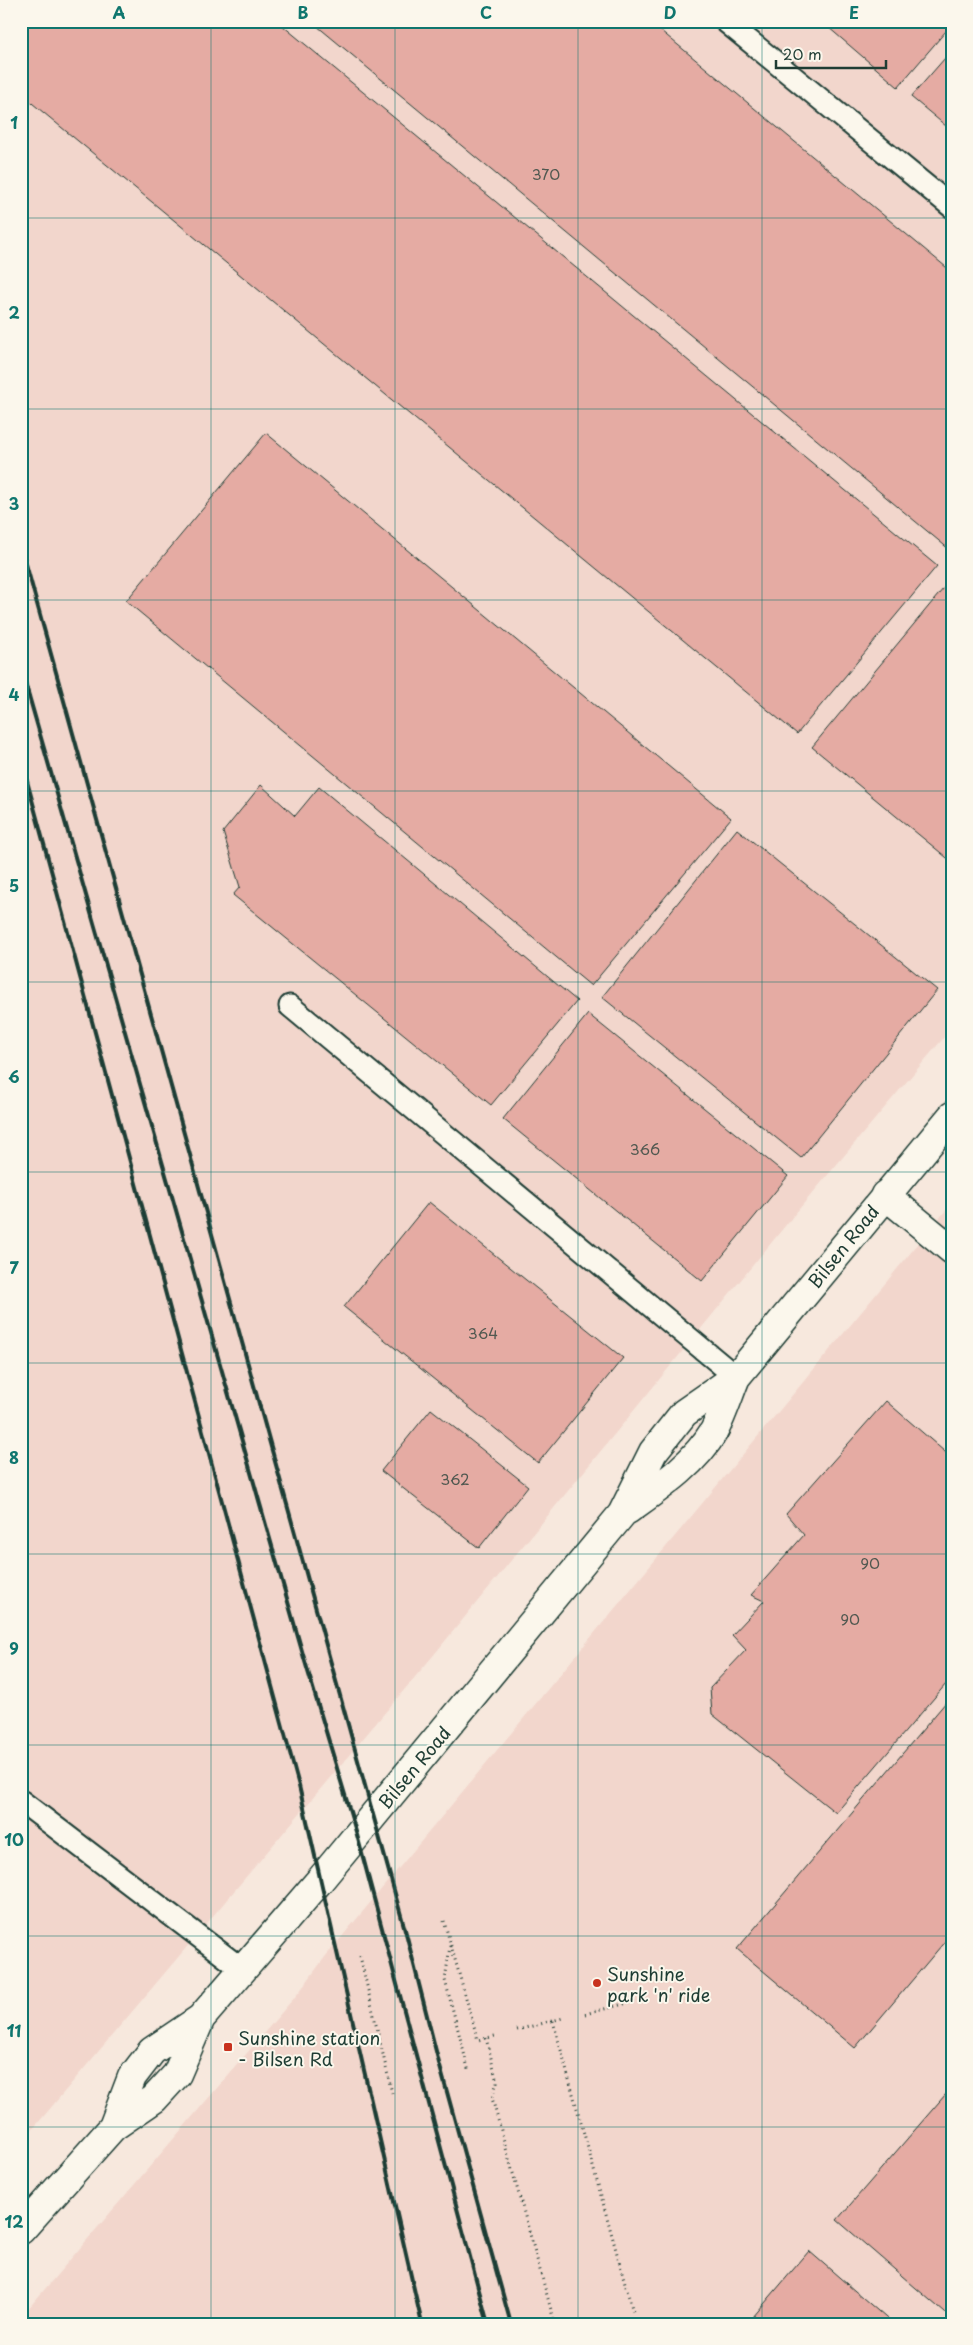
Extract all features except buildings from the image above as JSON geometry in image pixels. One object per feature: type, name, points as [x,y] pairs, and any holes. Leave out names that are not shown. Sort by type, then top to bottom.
[{"type":"street","name":"Bilsen Road","points":[[21,2230],[113,2127],[132,2077],[152,2051],[201,2018],[451,1723],[622,1514],[653,1452],[684,1413],[736,1377],[952,1116]]},
{"type":"street","points":[[885,1195],[952,1250]]},
{"type":"lane","points":[[725,21],[952,207]]},
{"type":"lane","points":[[290,1006],[736,1377]]},
{"type":"lane","points":[[21,1801],[243,1970]]},
{"type":"path","points":[[444,1921],[478,2040],[495,2036]]},
{"type":"path","points":[[451,1943],[445,1980],[469,2072]]},
{"type":"path","points":[[360,1956],[392,2093]]},
{"type":"path","points":[[585,2014],[635,2000]]},
{"type":"path","points":[[517,2030],[563,2018]]},
{"type":"path","points":[[553,2021],[633,2312]]},
{"type":"path","points":[[486,2038],[497,2082],[492,2098],[555,2324]]},
{"type":"shaded area","points":[[21,21],[952,21],[952,1028],[794,1215],[432,1657],[21,2143]]},
{"type":"shaded area","points":[[952,1203],[952,2324],[21,2324],[21,2317],[300,1991],[325,1957]]},
{"type":"railway","points":[[21,546],[407,1937],[439,2063],[511,2324]]},
{"type":"railway","points":[[21,668],[304,1658],[357,1835],[488,2324]]},
{"type":"railway","points":[[21,759],[299,1786],[422,2324]]},
{"type":"place","name":"Sunshine park 'n' ride","points":[[597,1983]]},
{"type":"place","name":"Sunshine station - Bilsen Rd","points":[[228,2047]]}]
